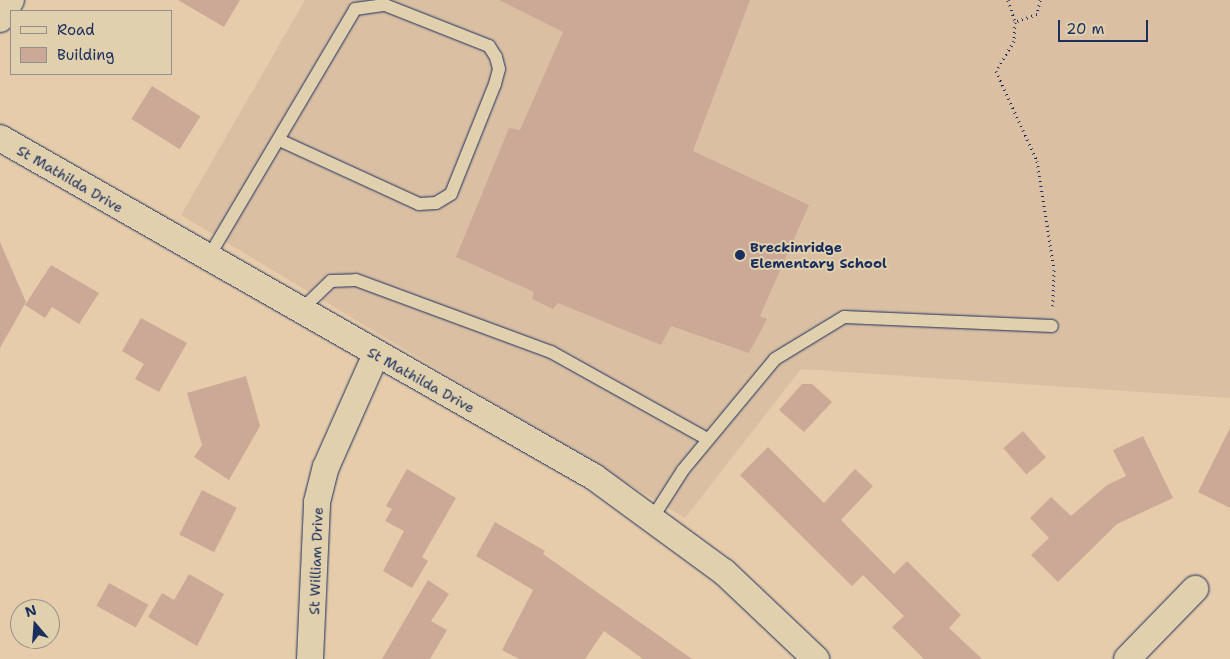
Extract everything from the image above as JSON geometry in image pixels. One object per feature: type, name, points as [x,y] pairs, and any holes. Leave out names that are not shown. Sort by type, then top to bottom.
[{"type":"street","points":[[0,19],[11,0]]},
{"type":"street","name":"St Mathilda Drive","points":[[0,138],[300,311],[594,477],[653,517],[724,572],[816,659]]},
{"type":"street","name":"St William Drive","points":[[310,659],[317,502],[326,468],[376,354]]},
{"type":"street","points":[[1127,659],[1195,589]]},
{"type":"lane","points":[[208,258],[355,9],[385,6],[489,46],[496,57],[495,84],[451,194],[436,203],[420,204],[278,140]]},
{"type":"lane","points":[[300,311],[331,281],[356,280],[551,352],[707,439]]},
{"type":"lane","points":[[653,517],[707,439],[775,359],[844,317],[1052,326]]},
{"type":"path","points":[[1008,0],[1015,22],[1014,41],[996,71],[1038,161],[1054,270],[1052,326]]},
{"type":"path","points":[[1015,22],[1037,14],[1040,0]]},
{"type":"shaded area","name":"Breckinridge Elementary School","points":[[305,0],[1230,0],[1230,398],[801,369],[685,518],[181,215]]},
{"type":"building","points":[[178,0],[240,0],[224,27]]},
{"type":"building","points":[[499,0],[750,0],[693,151],[809,205],[760,316],[767,319],[749,353],[671,326],[661,345],[558,303],[553,309],[532,299],[534,292],[456,257],[509,128],[520,130],[563,32]]},
{"type":"building","points":[[152,86],[200,116],[180,149],[131,119]]},
{"type":"building","points":[[0,242],[26,302],[0,348]]},
{"type":"building","points":[[51,265],[99,293],[79,324],[52,307],[45,318],[25,305]]},
{"type":"building","points":[[141,318],[187,343],[159,392],[135,379],[144,364],[122,351]]},
{"type":"building","points":[[246,376],[260,426],[229,480],[194,457],[202,445],[187,393]]},
{"type":"building","points":[[802,384],[812,384],[832,402],[804,432],[779,410]]},
{"type":"building","points":[[1230,428],[1230,508],[1198,492]]},
{"type":"building","points":[[1023,431],[1046,457],[1026,474],[1003,448]]},
{"type":"building","points":[[1143,436],[1173,498],[1117,524],[1058,582],[1031,555],[1049,538],[1030,518],[1051,497],[1071,516],[1107,485],[1126,476],[1113,450]]},
{"type":"building","points":[[768,447],[824,503],[855,469],[873,486],[841,520],[894,574],[907,561],[961,615],[949,628],[982,659],[924,659],[892,627],[904,616],[863,575],[852,586],[740,475]]},
{"type":"building","points":[[407,469],[456,498],[422,557],[428,561],[412,588],[383,571],[404,531],[385,521],[392,509],[386,506]]},
{"type":"building","points":[[202,490],[237,508],[214,552],[179,535]]},
{"type":"building","points":[[495,522],[545,551],[543,554],[692,659],[643,659],[604,631],[585,659],[519,659],[502,650],[533,590],[476,556]]},
{"type":"building","points":[[189,574],[224,594],[197,646],[148,617],[162,593],[174,600]]},
{"type":"building","points":[[428,580],[449,594],[431,621],[447,630],[430,659],[382,659]]},
{"type":"building","points":[[109,583],[148,605],[136,628],[96,606]]},
{"type":"place","name":"Breckinridge Elementary School","points":[[740,255]]}]
